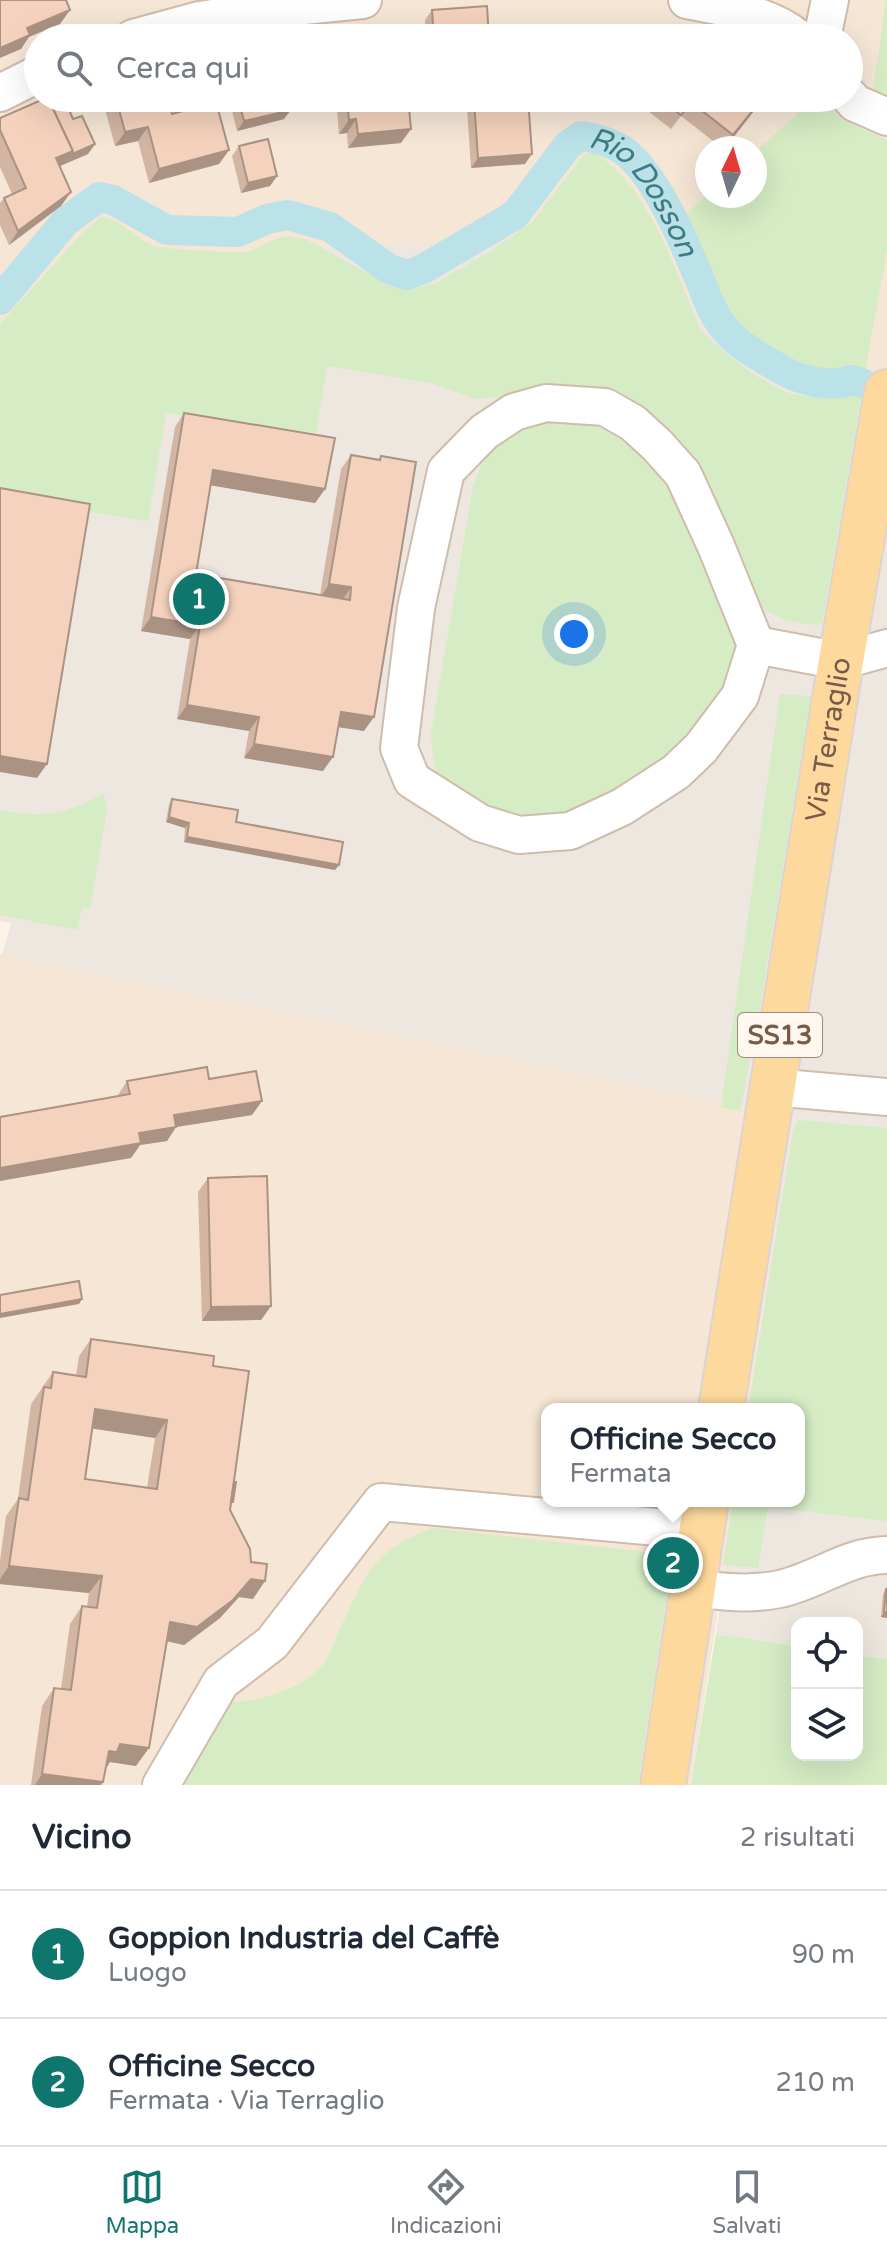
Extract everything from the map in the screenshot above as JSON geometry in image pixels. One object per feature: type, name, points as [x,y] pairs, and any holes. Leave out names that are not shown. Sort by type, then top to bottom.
[{"type":"main road","name":"Via Terraglio","points":[[722,1403],[841,661],[885,419]]},
{"type":"main road","points":[[663,1785],[704,1516]]},
{"type":"street","points":[[184,24],[292,3],[363,0]]},
{"type":"street","points":[[687,0],[724,7],[772,24]]},
{"type":"street","points":[[825,24],[830,0]]},
{"type":"street","points":[[0,93],[24,81]]},
{"type":"street","points":[[863,106],[887,117]]},
{"type":"street","points":[[546,403],[605,407],[633,423],[657,445],[683,474],[756,645],[740,696],[693,756],[676,772],[622,807],[570,831],[519,835],[480,823],[412,780],[399,748],[416,608],[446,471],[484,432],[514,412],[546,403]]},
{"type":"street","points":[[756,645],[841,661],[887,648]]},
{"type":"street","points":[[772,1087],[887,1097]]},
{"type":"street","points":[[161,1785],[221,1682],[272,1643],[381,1502],[704,1516]]},
{"type":"street","points":[[693,1588],[726,1593],[782,1589],[858,1559],[887,1555]]},
{"type":"shaded area","points":[[0,0],[887,0],[887,403],[0,350]]},
{"type":"shaded area","points":[[574,235],[887,403],[887,1659],[863,1656],[863,1617],[791,1617],[791,1645],[716,1634],[734,1507],[805,1507],[805,1403],[749,1403],[790,1116],[2,955],[11,923],[0,921],[0,350],[73,260]]},
{"type":"shaded area","points":[[0,954],[790,1116],[749,1403],[541,1403],[541,1507],[734,1507],[691,1785],[0,1785]]},
{"type":"green space","points":[[887,0],[887,100],[873,93]]},
{"type":"green space","points":[[799,112],[835,112],[843,120],[887,140],[887,250],[865,371],[850,368],[833,372],[798,368],[739,329],[718,297],[686,214],[695,206],[767,208],[767,141]]},
{"type":"green space","points":[[594,153],[630,185],[645,207],[671,257],[700,329],[718,347],[757,376],[793,394],[824,398],[827,391],[862,391],[822,625],[785,620],[754,600],[665,435],[510,396],[476,399],[434,384],[327,366],[316,433],[166,413],[148,521],[0,498],[0,324],[84,231],[101,217],[116,222],[148,243],[173,249],[243,252],[279,238],[296,237],[308,240],[390,286],[412,289],[436,283],[491,251],[532,222],[584,154]]},
{"type":"green space","points":[[545,414],[602,419],[671,481],[735,632],[738,652],[736,669],[692,741],[619,795],[541,822],[482,811],[439,778],[431,734],[473,486],[481,466],[495,445]]},
{"type":"green space","points":[[780,694],[811,696],[740,1111],[721,1107]]},
{"type":"green space","points":[[103,794],[107,809],[90,909],[82,908],[77,930],[0,915],[0,810],[53,813]]},
{"type":"green space","points":[[798,1120],[887,1128],[887,1521],[768,1507],[805,1507],[805,1403],[749,1403],[793,1132]]},
{"type":"green space","points":[[732,1507],[768,1507],[758,1568],[723,1565]]},
{"type":"green space","points":[[432,1528],[654,1553],[671,1566],[638,1785],[183,1785],[229,1703],[280,1692],[314,1673],[329,1655],[373,1566],[396,1546]]},
{"type":"green space","points":[[716,1634],[791,1645],[791,1761],[863,1761],[863,1656],[887,1659],[887,1785],[691,1785]]},
{"type":"building","points":[[0,0],[66,0],[70,10],[37,24],[24,24],[24,38],[0,48]]},
{"type":"building","points":[[487,6],[488,24],[433,24],[432,10]]},
{"type":"building","points":[[24,108],[24,112],[55,112],[73,151],[56,158],[71,192],[18,231],[4,198],[26,188],[0,130],[0,118]]},
{"type":"building","points":[[55,112],[70,112],[73,119],[82,116],[95,144],[70,155],[73,151]]},
{"type":"building","points":[[120,112],[219,112],[229,150],[159,169],[148,127],[125,132]]},
{"type":"building","points":[[242,112],[282,112],[244,121]]},
{"type":"building","points":[[348,112],[409,112],[411,129],[358,134],[356,119],[349,120]]},
{"type":"building","points":[[475,112],[529,112],[532,154],[478,158]]},
{"type":"building","points":[[704,112],[752,112],[733,135]]},
{"type":"building","points":[[268,139],[277,176],[248,183],[239,146]]},
{"type":"building","points":[[184,413],[335,438],[325,489],[213,470],[196,574],[350,600],[351,587],[329,584],[351,455],[416,462],[374,717],[341,712],[333,757],[254,744],[259,717],[187,705],[200,625],[151,617]]},
{"type":"building","points":[[0,488],[90,504],[47,764],[0,756]]},
{"type":"building","points":[[172,799],[238,810],[236,822],[343,842],[339,865],[187,837],[189,823],[169,817]]},
{"type":"building","points":[[207,1067],[209,1079],[256,1071],[262,1101],[174,1115],[176,1127],[139,1133],[141,1143],[0,1168],[0,1117],[130,1094],[127,1081]]},
{"type":"building","points":[[267,1176],[271,1306],[211,1307],[208,1178]]},
{"type":"building","points":[[79,1281],[82,1299],[0,1314],[0,1295]]},
{"type":"building","points":[[91,1339],[214,1356],[213,1366],[249,1371],[230,1510],[250,1549],[251,1562],[267,1564],[265,1581],[251,1579],[233,1600],[197,1627],[170,1622],[149,1748],[120,1744],[117,1752],[109,1751],[103,1782],[42,1774],[54,1688],[71,1690],[82,1606],[97,1608],[102,1576],[9,1566],[19,1498],[28,1500],[44,1387],[51,1388],[53,1372],[86,1377]],"holes":[[[95,1409],[167,1420],[157,1489],[85,1479]]]},
{"type":"building","points":[[886,1589],[887,1612],[884,1612]]},
{"type":"waterway","name":"Rio Dosson","points":[[0,300],[65,222],[99,197],[113,200],[167,230],[238,232],[267,219],[288,215],[330,227],[389,269],[407,275],[423,269],[515,215],[568,145],[581,136],[602,140],[621,149],[645,173],[676,227],[716,316],[736,340],[766,361],[798,377],[826,383],[852,380],[862,383]]},
{"type":"place","name":"Goppion Industria del Caffè","points":[[199,599]]},
{"type":"place","name":"Officine Secco","points":[[673,1563]]}]
